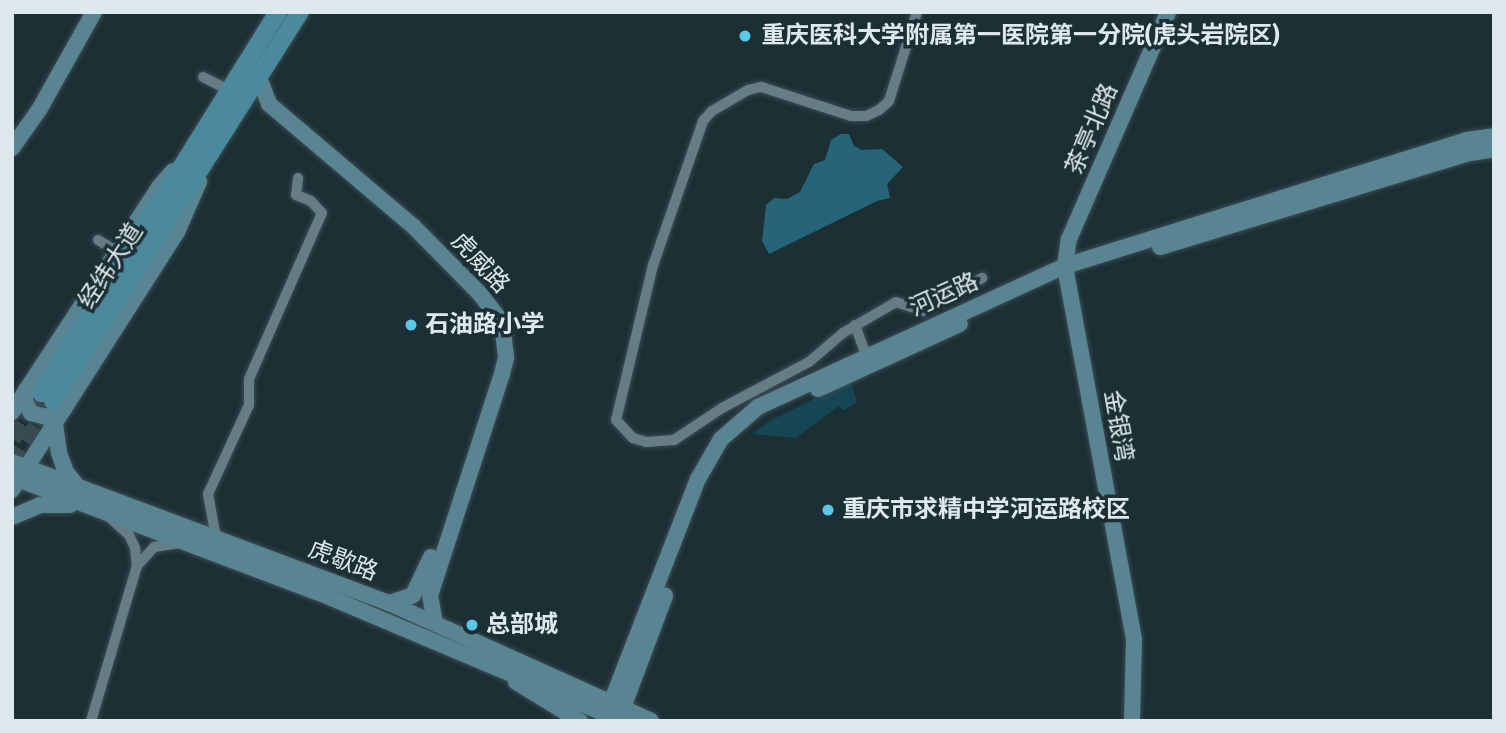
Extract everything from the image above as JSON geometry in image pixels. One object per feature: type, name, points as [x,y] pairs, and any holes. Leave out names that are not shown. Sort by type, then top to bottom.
[{"type":"main road","points":[[12,131],[55,65],[85,12]]},
{"type":"main road","points":[[12,148],[39,110],[94,12]]},
{"type":"main road","points":[[245,66],[268,12]]},
{"type":"main road","points":[[12,412],[46,398],[278,12]]},
{"type":"main road","name":"经纬大道","points":[[46,398],[210,159],[300,12]]},
{"type":"main road","points":[[283,42],[306,12]]},
{"type":"main road","name":"茶亭北路","points":[[1066,270],[1069,239],[1167,12]]},
{"type":"main road","name":"虎威路","points":[[260,80],[268,104],[413,226],[489,303],[503,331],[506,345],[502,373],[430,595],[435,622]]},
{"type":"main road","name":"虎威路","points":[[241,110],[254,107],[266,110],[414,236],[485,309],[496,332],[499,357],[495,371],[426,571],[413,595],[389,603]]},
{"type":"main road","name":"河运路","points":[[615,716],[698,479],[722,439],[758,407],[866,355],[1066,270],[1467,139],[1494,136]]},
{"type":"main road","points":[[12,517],[40,505],[81,498],[59,453],[55,424],[46,398],[116,251],[159,187],[201,137]]},
{"type":"main road","name":"河运路","points":[[615,716],[706,483],[729,444],[764,414],[1066,270],[1470,153],[1494,149]]},
{"type":"main road","name":"金银湾","points":[[1066,270],[1134,639],[1132,721]]},
{"type":"main road","points":[[12,403],[46,398]]},
{"type":"main road","points":[[16,476],[55,424]]},
{"type":"main road","name":"虎歇路","points":[[16,476],[216,538],[389,603],[435,622],[615,716]]},
{"type":"main road","name":"虎歇路","points":[[81,498],[104,513],[317,592],[615,716],[651,721]]},
{"type":"main road","points":[[498,667],[525,689],[580,721]]},
{"type":"street","points":[[917,12],[889,101],[879,110],[866,116],[851,116],[761,87],[748,90],[712,111],[703,121],[653,265],[616,420],[633,438],[646,442],[674,440],[722,408],[809,362],[855,325],[896,302],[923,311],[982,278]]},
{"type":"street","points":[[203,77],[230,91]]},
{"type":"street","points":[[216,538],[208,494],[249,405],[248,379],[322,213],[311,201],[296,195],[298,178]]},
{"type":"street","points":[[98,240],[116,251]]},
{"type":"street","points":[[855,325],[866,355]]},
{"type":"street","points":[[91,721],[137,566],[135,548],[129,535],[104,513]]},
{"type":"street","points":[[137,566],[154,547],[186,542]]},
{"type":"shaded area","points":[[841,134],[849,134],[854,146],[862,150],[882,149],[903,167],[887,184],[890,198],[877,201],[769,254],[762,241],[766,205],[774,198],[787,199],[800,192],[814,164],[825,160],[831,140]]},
{"type":"shaded area","points":[[851,381],[857,402],[844,410],[839,406],[796,438],[752,434],[771,420]]},
{"type":"tunnel","points":[[12,439],[41,393]]},
{"type":"tunnel","points":[[12,465],[52,403]]},
{"type":"place","name":"重庆医科大学附属第一医院第一分院(虎头岩院区)","points":[[745,36]]},
{"type":"place","name":"石油路小学","points":[[411,325]]},
{"type":"place","name":"重庆市求精中学河运路校区","points":[[828,510]]},
{"type":"place","name":"总部城","points":[[472,625]]}]
